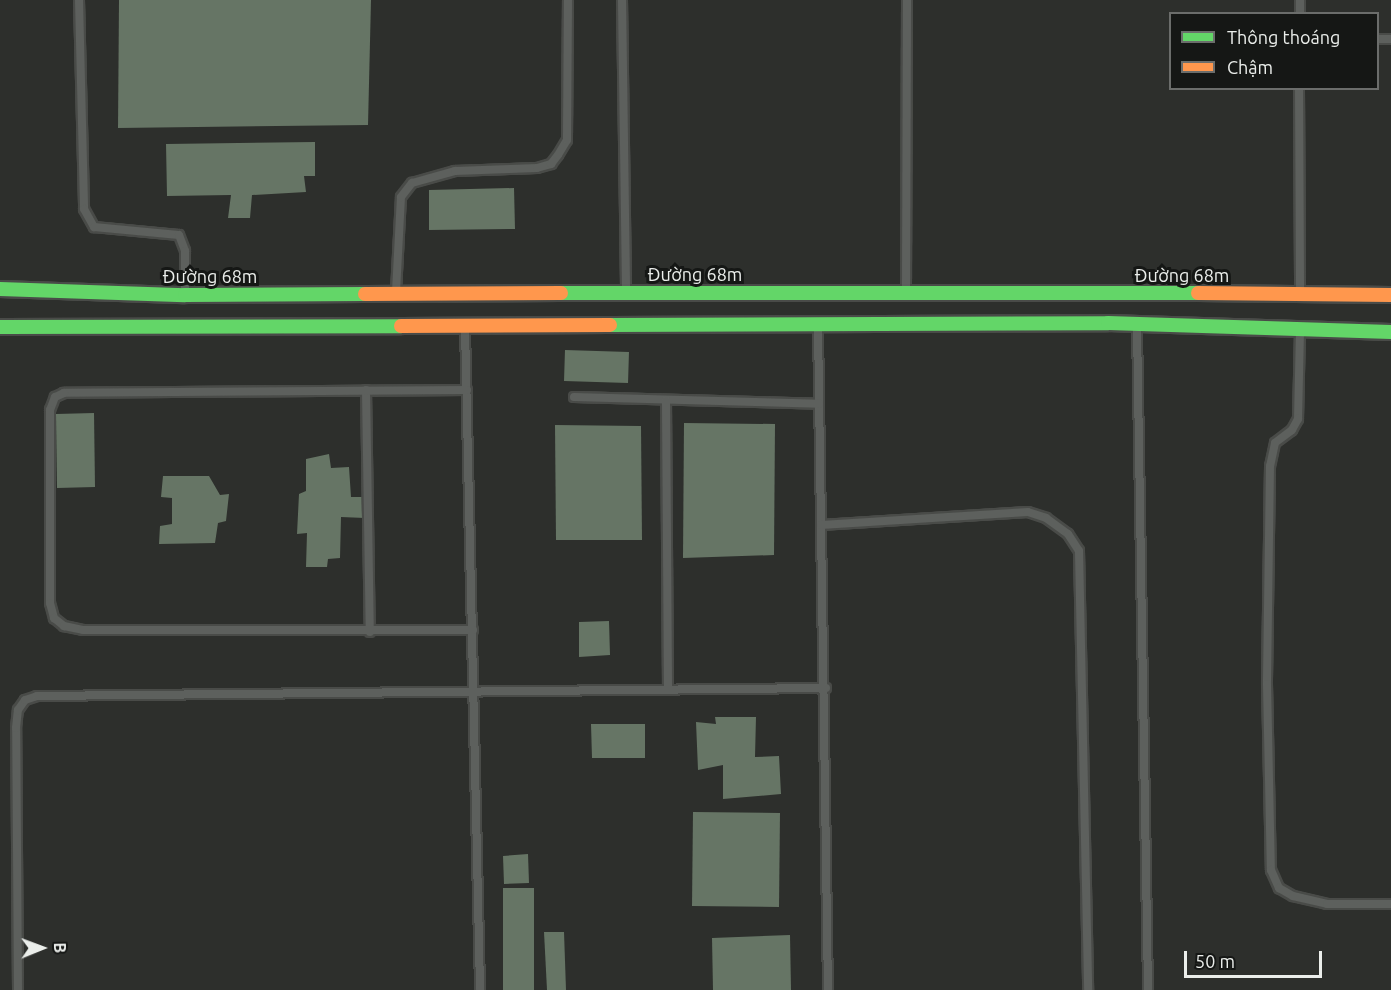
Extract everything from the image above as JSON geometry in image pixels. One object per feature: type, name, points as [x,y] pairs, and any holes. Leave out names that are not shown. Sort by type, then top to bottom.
[{"type":"street","name":"Đường 68m","points":[[0,290],[185,295],[906,291],[1391,295]]},
{"type":"street","points":[[0,327],[818,323],[1137,326],[1391,332]]},
{"type":"lane","points":[[79,0],[84,209],[94,227],[179,235],[185,251],[185,295]]},
{"type":"lane","points":[[396,294],[401,197],[412,183],[455,171],[537,168],[551,164],[567,140],[568,0]]},
{"type":"lane","points":[[622,0],[626,292]]},
{"type":"lane","points":[[906,291],[907,0]]},
{"type":"lane","points":[[1299,90],[1300,294]]},
{"type":"lane","points":[[818,323],[826,688],[828,990]]},
{"type":"lane","points":[[465,325],[480,990]]},
{"type":"lane","points":[[1137,326],[1148,990]]},
{"type":"lane","points":[[1300,331],[1298,419],[1292,430],[1275,443],[1270,454],[1267,684],[1270,870],[1279,888],[1293,896],[1327,904],[1391,904]]},
{"type":"lane","points":[[366,390],[370,632]]},
{"type":"lane","points":[[467,390],[75,391],[56,397],[50,410],[50,603],[54,618],[64,626],[83,630],[370,632],[473,630]]},
{"type":"lane","points":[[574,397],[819,404]]},
{"type":"lane","points":[[666,400],[668,689]]},
{"type":"lane","points":[[821,525],[1028,512],[1046,518],[1068,534],[1079,551],[1088,990]]},
{"type":"lane","points":[[18,990],[15,728],[18,710],[25,700],[61,694],[826,688]]},
{"type":"building","points":[[119,0],[371,0],[368,125],[118,128]]},
{"type":"building","points":[[315,142],[315,176],[304,176],[306,192],[252,195],[250,218],[228,218],[231,195],[167,196],[166,144]]},
{"type":"building","points":[[514,188],[515,229],[429,230],[429,190]]},
{"type":"building","points":[[565,350],[629,352],[628,383],[564,381]]},
{"type":"building","points":[[94,413],[95,487],[57,488],[56,414]]},
{"type":"building","points":[[684,423],[775,424],[774,555],[683,558]]},
{"type":"building","points":[[555,425],[641,426],[642,540],[556,540]]},
{"type":"building","points":[[329,454],[331,468],[349,467],[351,497],[363,497],[365,518],[341,517],[340,558],[328,559],[327,567],[306,567],[307,533],[297,534],[299,494],[306,491],[306,459]]},
{"type":"building","points":[[163,476],[209,476],[220,495],[229,494],[226,521],[218,523],[215,543],[159,544],[160,526],[172,524],[172,498],[161,497]]},
{"type":"building","points":[[609,621],[610,655],[579,657],[579,622]]},
{"type":"building","points":[[715,717],[756,717],[755,757],[779,756],[781,794],[723,799],[723,765],[698,770],[696,722],[716,724]]},
{"type":"building","points":[[591,724],[645,724],[645,758],[592,758]]},
{"type":"building","points":[[693,812],[780,813],[779,907],[692,906]]},
{"type":"building","points":[[528,854],[529,883],[504,884],[503,856]]},
{"type":"building","points":[[503,888],[534,888],[534,990],[503,990]]},
{"type":"building","points":[[544,932],[564,932],[566,990],[547,990]]},
{"type":"building","points":[[790,935],[791,990],[713,990],[712,938]]},
{"type":"traffic: fast","points":[[0,289],[185,295],[365,294]]},
{"type":"traffic: fast","points":[[561,293],[1198,293]]},
{"type":"traffic: fast","points":[[610,325],[1108,323],[1391,332]]},
{"type":"traffic: fast","points":[[0,327],[401,326]]},
{"type":"traffic: slow","points":[[365,294],[561,293]]},
{"type":"traffic: slow","points":[[1198,293],[1391,295]]},
{"type":"traffic: slow","points":[[401,326],[610,325]]}]
